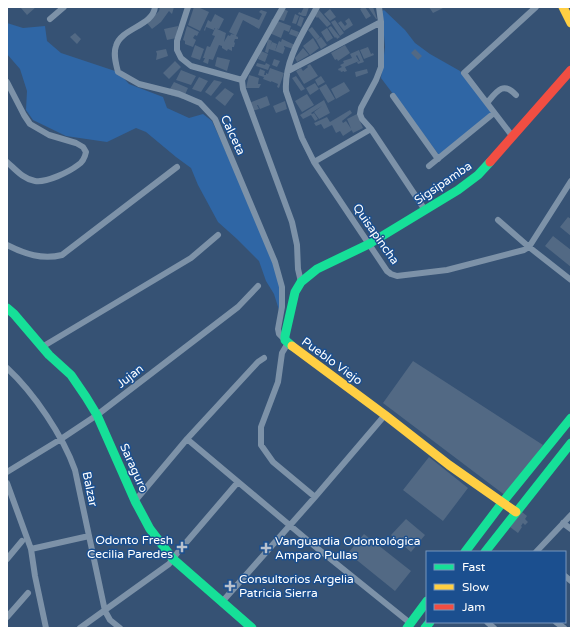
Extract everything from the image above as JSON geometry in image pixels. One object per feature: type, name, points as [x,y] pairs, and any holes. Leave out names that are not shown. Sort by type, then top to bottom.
[{"type":"street","points":[[50,19],[64,7]]},
{"type":"street","name":"Calceta","points":[[155,7],[150,18],[120,37],[115,47],[118,72],[139,84],[179,94],[200,103],[215,119],[275,262],[282,287],[282,307],[278,329],[279,334],[286,342]]},
{"type":"street","points":[[188,7],[177,41],[177,50],[181,58],[191,66],[242,80]]},
{"type":"street","points":[[282,7],[242,80],[243,89],[292,222],[298,245],[298,269],[301,282]]},
{"type":"street","name":"Quisapincha","points":[[317,7],[294,50],[288,71],[286,91],[302,138],[314,162],[387,271],[397,276],[447,270],[518,252],[529,246]]},
{"type":"street","points":[[379,7],[381,22],[380,67],[376,80],[361,108],[360,114],[425,210]]},
{"type":"street","points":[[513,137],[464,73],[536,7]]},
{"type":"street","points":[[563,7],[571,24]]},
{"type":"street","points":[[288,71],[381,22]]},
{"type":"street","name":"Sigsipamba","points":[[301,282],[317,269],[369,244],[458,190],[478,175],[571,70]]},
{"type":"street","points":[[7,82],[24,116],[30,124],[50,135],[76,143],[83,147],[86,152],[84,159],[78,165],[47,180],[35,182],[22,175],[7,162]]},
{"type":"street","points":[[487,103],[506,87],[516,95]]},
{"type":"street","points":[[393,96],[438,159]]},
{"type":"street","points":[[429,166],[494,113]]},
{"type":"street","points":[[314,162],[371,129]]},
{"type":"street","points":[[7,245],[29,255],[52,257],[62,254],[177,167]]},
{"type":"street","points":[[529,246],[571,181]]},
{"type":"street","points":[[498,220],[571,280]]},
{"type":"street","points":[[42,347],[191,258],[218,235]]},
{"type":"street","name":"Pueblo Viejo","points":[[301,282],[295,292],[285,336],[286,342],[385,415],[449,465],[516,512]]},
{"type":"street","name":"Jujan","points":[[7,472],[97,415],[238,307],[258,286]]},
{"type":"street","name":"Saraguro","points":[[7,308],[14,314],[42,347],[71,375],[97,415],[135,501],[150,529],[173,559],[252,628]]},
{"type":"street","points":[[286,342],[282,353],[278,382],[261,427],[261,445],[273,462],[315,497]]},
{"type":"street","points":[[135,501],[188,439],[258,362],[264,358]]},
{"type":"street","name":"Balzar","points":[[7,368],[38,404],[61,439],[70,456],[75,470],[105,611],[110,620],[120,628]]},
{"type":"street","points":[[222,602],[385,415]]},
{"type":"street","points":[[466,551],[502,503],[571,418]]},
{"type":"street","points":[[188,439],[408,626],[426,602]]},
{"type":"street","points":[[486,551],[571,443]]},
{"type":"street","points":[[80,628],[169,564],[238,482]]},
{"type":"street","points":[[7,483],[31,549],[46,628]]},
{"type":"street","points":[[537,551],[571,515]]},
{"type":"street","points":[[563,523],[571,529]]},
{"type":"street","points":[[31,549],[89,536]]},
{"type":"street","points":[[7,559],[22,541]]},
{"type":"street","points":[[7,617],[28,593]]},
{"type":"shaded area","points":[[384,10],[405,30],[415,43],[430,54],[460,71],[492,112],[439,155],[381,78],[385,47],[382,11]]},
{"type":"shaded area","points":[[7,23],[23,28],[45,26],[47,41],[61,53],[118,72],[129,84],[163,97],[167,108],[189,118],[203,114],[212,121],[270,249],[281,285],[281,308],[279,310],[274,294],[266,281],[259,261],[218,222],[198,185],[191,168],[146,132],[136,128],[107,142],[66,136],[33,120],[26,110],[27,91],[20,69],[7,54]]},
{"type":"building","points":[[36,7],[27,15],[21,8]]},
{"type":"building","points":[[160,7],[174,7],[172,14],[169,11],[161,22],[152,29],[147,23],[159,11]]},
{"type":"building","points":[[194,7],[200,7],[209,12],[200,31],[188,25]]},
{"type":"building","points":[[304,7],[309,7],[306,16],[298,14],[299,12],[301,13]]},
{"type":"building","points":[[365,7],[371,16],[366,19],[360,9]]},
{"type":"building","points":[[368,7],[373,7],[377,19],[376,19]]},
{"type":"building","points":[[429,7],[442,7],[443,8],[433,13]]},
{"type":"building","points":[[281,8],[288,11],[284,21],[277,19]]},
{"type":"building","points":[[330,9],[336,17],[330,21],[324,14]]},
{"type":"building","points":[[261,10],[267,12],[259,29],[243,20],[236,36],[238,39],[235,39],[232,51],[228,49],[227,51],[219,45],[213,60],[209,59],[208,64],[203,62],[207,46],[210,47],[215,36],[212,35],[215,28],[226,33],[224,42],[228,35],[235,35],[229,32],[239,12],[259,20],[262,14],[259,12]]},
{"type":"building","points":[[319,10],[331,24],[327,27],[318,17],[317,18],[315,16]]},
{"type":"building","points":[[215,14],[224,19],[219,29],[214,28],[214,30],[206,27],[205,31],[204,30],[208,20],[211,22]]},
{"type":"building","points":[[295,14],[299,16],[296,24],[292,23]]},
{"type":"building","points":[[300,16],[304,18],[301,27],[297,25]]},
{"type":"building","points":[[349,18],[353,25],[344,31],[338,23],[341,21],[345,26],[347,24],[345,21]]},
{"type":"building","points":[[272,19],[291,26],[289,32],[284,30],[281,38],[267,32]]},
{"type":"building","points":[[335,20],[344,33],[340,36],[331,22]]},
{"type":"building","points":[[178,26],[176,38],[167,40],[164,29]]},
{"type":"building","points":[[187,26],[199,32],[197,36],[195,35],[193,38],[196,40],[193,47],[185,44],[185,41],[183,40]]},
{"type":"building","points":[[331,26],[340,37],[337,39],[328,28]]},
{"type":"building","points":[[312,27],[320,37],[316,40],[308,30]]},
{"type":"building","points":[[327,28],[333,38],[327,42],[321,32]]},
{"type":"building","points":[[291,29],[299,32],[297,37],[289,34]]},
{"type":"building","points":[[75,33],[81,39],[77,44],[70,37]]},
{"type":"building","points":[[321,37],[327,45],[321,49],[316,40]]},
{"type":"building","points":[[313,38],[319,48],[310,55],[303,46]]},
{"type":"building","points":[[268,39],[272,41],[270,47],[272,42],[277,44],[275,51],[269,49],[268,53],[265,52]]},
{"type":"building","points":[[282,39],[295,45],[293,49],[284,46],[285,48],[283,54],[275,51],[279,41],[281,42]]},
{"type":"building","points":[[195,45],[204,49],[200,60],[191,57]]},
{"type":"building","points":[[345,45],[350,53],[338,61],[337,59],[335,60],[331,53]]},
{"type":"building","points":[[368,47],[371,54],[373,53],[374,55],[364,59],[360,50]]},
{"type":"building","points":[[303,48],[309,55],[297,62],[295,58]]},
{"type":"building","points":[[166,49],[168,56],[156,60],[156,51]]},
{"type":"building","points":[[415,49],[422,56],[418,60],[411,53]]},
{"type":"building","points":[[359,50],[364,62],[358,64],[357,62],[360,61],[357,55],[356,56],[359,61],[345,67],[347,71],[339,71],[338,69],[342,67],[340,65],[344,63],[343,61],[352,58],[350,54]]},
{"type":"building","points":[[261,51],[268,54],[265,62],[258,59]]},
{"type":"building","points":[[217,57],[230,60],[227,71],[215,66]]},
{"type":"building","points":[[274,59],[280,61],[277,67],[272,65]]},
{"type":"building","points":[[175,61],[181,67],[169,79],[163,73]]},
{"type":"building","points":[[257,63],[265,65],[266,63],[270,65],[268,70],[256,66]]},
{"type":"building","points":[[310,64],[318,76],[304,84],[296,71],[301,68],[303,71]]},
{"type":"building","points":[[270,68],[284,73],[279,88],[277,87],[278,84],[263,79],[264,77],[258,75],[260,69],[265,71],[264,75],[266,75],[266,73],[268,74]]},
{"type":"building","points":[[367,69],[368,73],[356,77],[355,72]]},
{"type":"building","points":[[181,70],[196,76],[191,85],[176,80]]},
{"type":"building","points":[[249,75],[259,78],[258,84],[261,84],[259,88],[246,88]]},
{"type":"building","points":[[296,76],[305,89],[301,91],[292,78]]},
{"type":"building","points":[[321,76],[325,82],[318,86],[315,80]]},
{"type":"building","points":[[199,77],[208,81],[201,92],[192,89]]},
{"type":"building","points":[[214,80],[222,82],[211,96],[205,92]]},
{"type":"building","points":[[174,82],[188,88],[183,99],[167,94]]},
{"type":"building","points":[[344,82],[350,91],[336,99],[331,89]]},
{"type":"building","points":[[315,83],[319,89],[310,95],[306,88]]},
{"type":"building","points":[[326,84],[335,99],[328,103],[319,88]]},
{"type":"building","points":[[225,88],[234,94],[225,106],[215,98]]},
{"type":"building","points":[[307,94],[314,105],[302,112],[295,101]]},
{"type":"building","points":[[267,96],[270,105],[260,109],[257,105],[259,109],[252,111],[249,103]]},
{"type":"building","points":[[324,100],[330,113],[319,119],[314,112],[322,106],[311,113],[314,113],[318,119],[315,121],[311,115],[303,119],[300,115]]},
{"type":"building","points":[[285,101],[287,109],[276,113],[273,106]]},
{"type":"building","points":[[350,110],[352,113],[342,121],[343,123],[346,121],[352,130],[343,136],[340,131],[336,133],[332,125],[324,129],[321,124],[316,126],[314,123],[327,117],[330,122]]},
{"type":"building","points":[[357,114],[363,128],[353,133],[347,119]]},
{"type":"building","points":[[568,217],[571,219],[571,236],[560,227]]},
{"type":"building","points":[[553,236],[571,250],[571,267],[545,246]]},
{"type":"building","points":[[413,361],[543,445],[506,496],[383,403]]},
{"type":"building","points":[[429,457],[468,488],[443,521],[403,490]]},
{"type":"building","points":[[522,512],[527,516],[525,519],[528,522],[525,525],[523,523],[518,533],[510,527]]},
{"type":"building","points":[[406,519],[425,535],[411,552],[391,535]]},
{"type":"building","points":[[364,534],[411,571],[395,591],[348,553]]},
{"type":"traffic: fast","points":[[292,346],[285,340],[285,336],[295,292],[301,282],[317,269],[369,244],[458,190],[478,175],[490,162]]},
{"type":"traffic: fast","points":[[7,308],[14,314],[49,355],[71,375],[86,397],[97,415],[135,501],[150,529],[173,559],[252,628]]},
{"type":"traffic: fast","points":[[466,551],[502,503],[571,418]]},
{"type":"traffic: fast","points":[[486,551],[571,443]]},
{"type":"traffic: fast","points":[[407,628],[426,602]]},
{"type":"traffic: fast","points":[[425,628],[429,623]]},
{"type":"traffic: slow","points":[[563,7],[571,23]]},
{"type":"traffic: slow","points":[[292,346],[449,465],[516,512]]},
{"type":"traffic: jam","points":[[490,162],[571,70]]},
{"type":"place","name":"Odonto Fresh Cecilia Paredes","points":[[182,547]]},
{"type":"place","name":"Vanguardia Odontológica Amparo Pullas","points":[[266,548]]},
{"type":"place","name":"Consultorios Argelia Patricia Sierra","points":[[230,586]]}]
